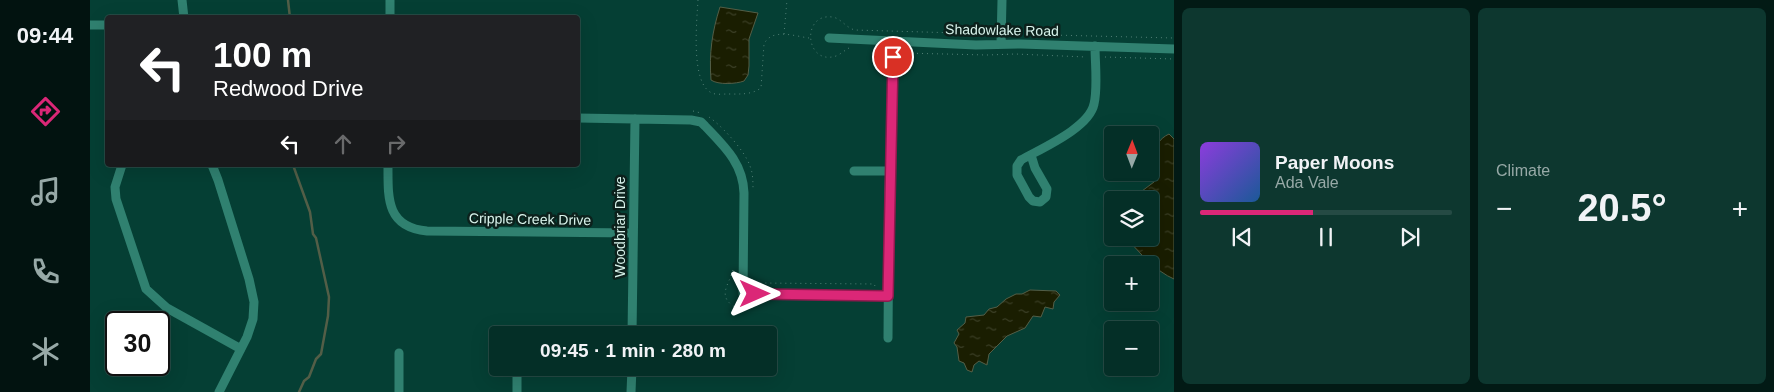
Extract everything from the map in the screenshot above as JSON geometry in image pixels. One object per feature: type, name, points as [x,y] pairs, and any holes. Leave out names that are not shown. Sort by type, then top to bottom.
[{"type":"street","points":[[182,0],[184,15]]},
{"type":"street","points":[[390,0],[390,15]]},
{"type":"street","points":[[1001,44],[1002,0]]},
{"type":"street","points":[[90,24],[105,25]]},
{"type":"street","name":"Shadowlake Road","points":[[829,38],[1174,49]]},
{"type":"street","points":[[888,338],[894,41]]},
{"type":"street","points":[[1031,155],[1035,168],[1048,194],[1044,201],[1040,202],[1033,201],[1016,171],[1019,163],[1031,155],[1079,126],[1090,115],[1095,103],[1095,46]]},
{"type":"street","points":[[580,118],[692,120],[701,122],[734,158],[740,169],[743,182],[743,294],[888,296]]},
{"type":"street","name":"Woodbriar Drive","points":[[632,326],[635,119]]},
{"type":"street","points":[[121,167],[115,187],[116,199],[146,290],[167,308],[241,349]]},
{"type":"street","points":[[213,167],[252,291],[253,318],[247,337],[219,392]]},
{"type":"street","name":"Cripple Creek Drive","points":[[388,167],[388,200],[394,214],[408,226],[427,231],[633,234]]},
{"type":"street","points":[[854,171],[890,171]]},
{"type":"street","points":[[399,354],[400,392]]},
{"type":"street","points":[[517,376],[517,392]]},
{"type":"street","points":[[631,392],[632,376]]},
{"type":"path","points":[[698,0],[697,60],[701,81],[712,94],[753,93],[761,88],[764,44],[771,36],[784,35],[810,38]]},
{"type":"path","points":[[784,35],[788,6],[787,0]]},
{"type":"path","points":[[690,110],[705,114],[714,120],[744,154],[750,165],[753,196]]},
{"type":"path","points":[[734,268],[726,285],[725,292],[731,306],[745,309],[754,307],[763,301]]},
{"type":"path","points":[[752,273],[752,279],[756,283],[874,284]]},
{"type":"water","points":[[720,7],[758,13],[749,39],[748,75],[744,81],[727,84],[711,80],[710,61],[712,43]]},
{"type":"water","points":[[1169,134],[1174,139],[1174,279],[1159,270],[1159,256],[1143,256],[1134,246],[1159,246],[1159,191],[1142,191],[1154,181],[1159,181],[1159,142]]},
{"type":"water","points":[[1030,290],[1056,291],[1060,295],[1054,302],[1053,309],[1045,307],[1041,317],[1033,316],[1025,328],[1007,336],[989,354],[987,365],[979,361],[974,365],[972,372],[967,370],[964,363],[959,361],[957,347],[954,343],[959,334],[957,330],[965,323],[966,317],[984,315],[989,309],[997,307],[1006,299]]},
{"type":"waterway","points":[[288,0],[290,15]]},
{"type":"waterway","points":[[294,167],[310,212],[313,234],[316,238],[329,297],[328,316],[321,354],[316,359],[309,377],[304,381],[299,392]]},
{"type":"route","points":[[755,294],[888,296],[893,57]]}]
